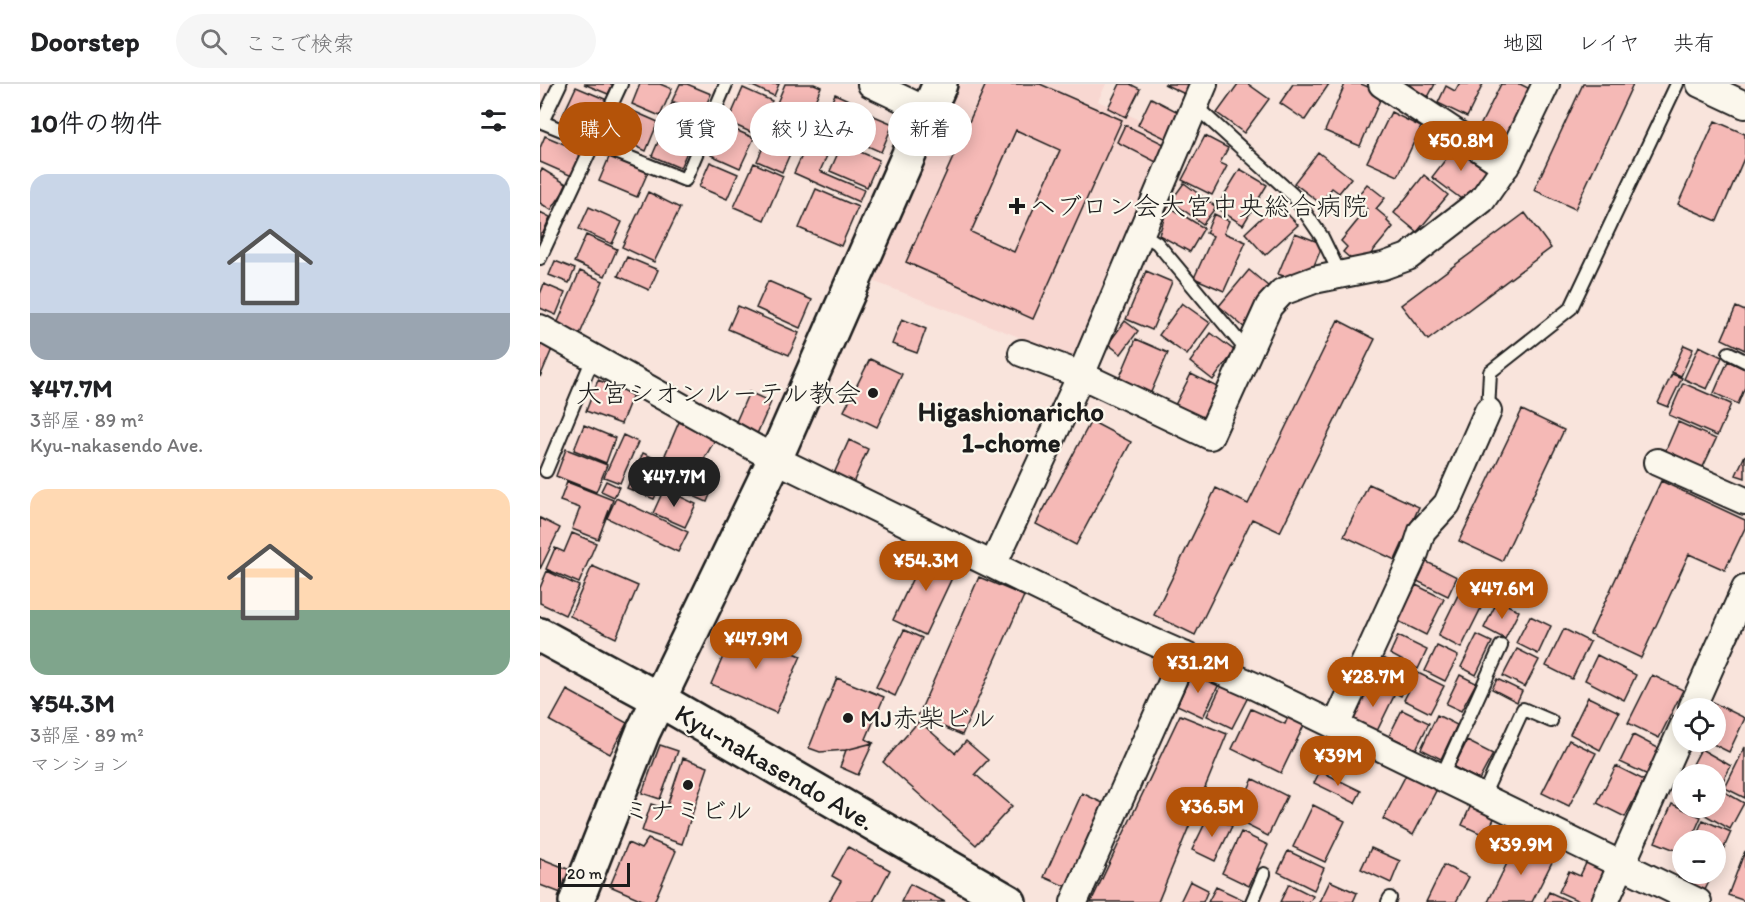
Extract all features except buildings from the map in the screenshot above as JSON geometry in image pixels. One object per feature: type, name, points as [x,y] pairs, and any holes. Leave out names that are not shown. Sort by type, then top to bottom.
[{"type":"street","points":[[576,902],[643,732],[775,459],[934,97],[871,84]]},
{"type":"street","points":[[1382,84],[1506,166]]},
{"type":"street","points":[[1022,353],[1081,375],[1210,436],[1269,306],[1282,292],[1314,280],[1383,266],[1408,257],[1482,200],[1506,166],[1546,84]]},
{"type":"street","points":[[1700,84],[1738,96]]},
{"type":"street","points":[[993,565],[1081,375],[1199,95]]},
{"type":"street","points":[[540,328],[775,459],[1122,628],[1252,685],[1484,796],[1698,902]]},
{"type":"street","points":[[1336,725],[1415,553],[1422,531],[1447,504],[1488,411]]},
{"type":"street","points":[[1657,462],[1745,501]]},
{"type":"street","points":[[1696,698],[1745,590]]},
{"type":"street","name":"Kyu-nakasendo Ave.","points":[[540,635],[660,700],[1009,902]]},
{"type":"street","points":[[1074,902],[1184,655]]},
{"type":"street","points":[[1605,902],[1672,752]]},
{"type":"lane","points":[[558,129],[542,122],[560,84]]},
{"type":"lane","points":[[612,102],[621,84]]},
{"type":"lane","points":[[625,156],[685,180],[726,84]]},
{"type":"lane","points":[[1488,411],[1490,372],[1570,308],[1677,84]]},
{"type":"lane","points":[[1199,95],[1293,195],[1322,237],[1340,274]]},
{"type":"lane","points":[[540,258],[587,156]]},
{"type":"lane","points":[[1141,233],[1157,243],[1247,351]]},
{"type":"lane","points":[[1729,353],[1745,361]]},
{"type":"lane","points":[[546,471],[593,358]]},
{"type":"lane","points":[[1442,776],[1502,646]]},
{"type":"lane","points":[[1484,796],[1523,709],[1551,721]]},
{"type":"lane","points":[[1252,902],[1264,874]]},
{"type":"shaded area","name":"ヘブロン会大宮中央総合病院","points":[[946,84],[1106,84],[1098,101],[1171,134],[1074,358],[862,277],[915,156],[972,156],[972,102],[938,102]]},
{"type":"place","name":"ヘブロン会大宮中央総合病院","points":[[1017,206]]},
{"type":"place","name":"大宮シオンルーテル教会","points":[[873,393]]},
{"type":"place","name":"MJ赤柴ビル","points":[[848,718]]},
{"type":"place","name":"ミナミビル","points":[[688,785]]},
{"type":"district","name":"Higashionaricho 1-chome","points":[[1011,426]]}]
